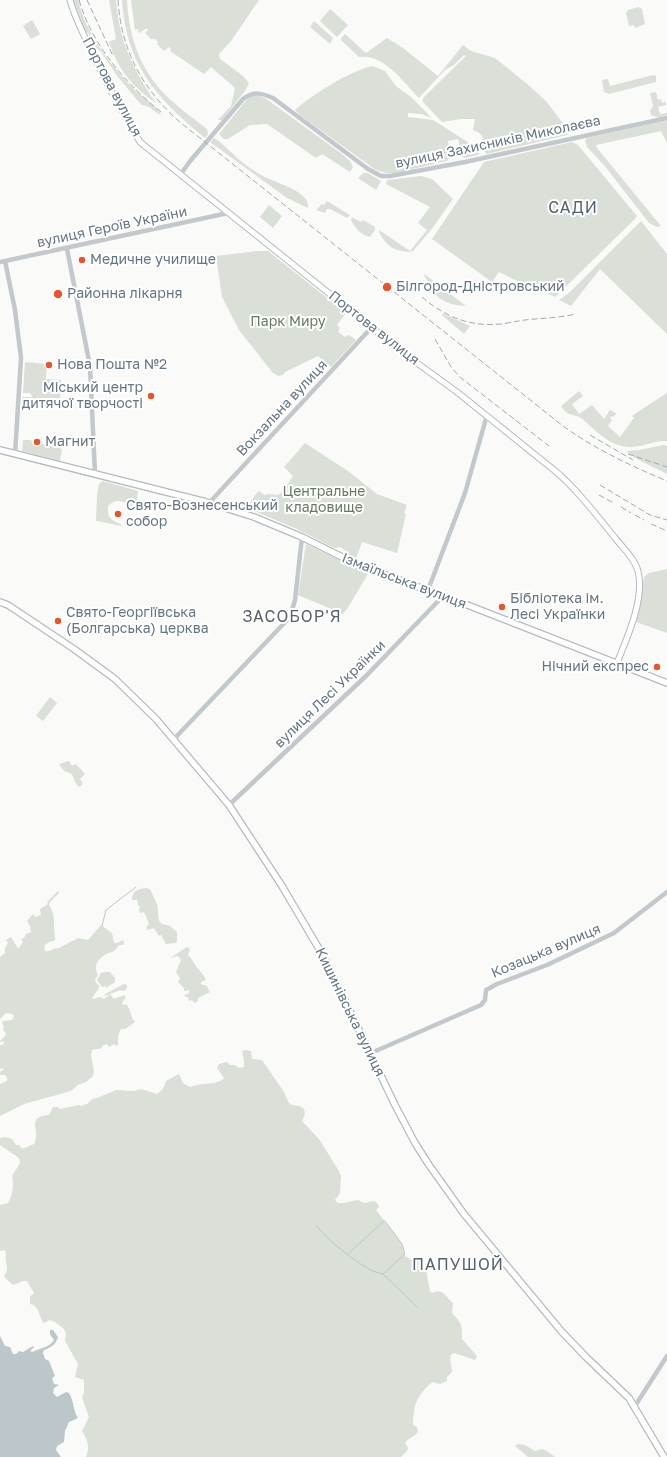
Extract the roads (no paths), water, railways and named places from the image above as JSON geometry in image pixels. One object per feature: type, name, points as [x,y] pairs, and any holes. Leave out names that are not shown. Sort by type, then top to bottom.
[{"type":"main road","name":"Портова вулиця","points":[[70,0],[91,51],[128,123],[140,142],[406,355],[458,392],[559,474],[600,520],[634,562],[639,576],[637,605],[618,663]]},
{"type":"main road","name":"Ізмаїльська вулиця","points":[[0,450],[209,503],[254,517],[302,537],[356,564],[428,590],[667,682]]},
{"type":"main road","name":"Кишинівська вулиця","points":[[0,602],[8,605],[71,647],[115,679],[174,739],[229,805],[282,886],[325,959],[395,1105],[415,1142],[443,1186],[464,1214],[562,1332],[586,1357],[630,1398],[664,1457]]},
{"type":"street","name":"вулиця Захисників Миколаєва","points":[[180,175],[243,98],[255,93],[262,93],[273,98],[368,169],[381,176],[390,176],[465,162],[667,118]]},
{"type":"street","name":"вулиця Героїв України","points":[[3,262],[228,213]]},
{"type":"street","points":[[67,249],[90,366],[95,474]]},
{"type":"street","points":[[3,262],[15,310],[21,358],[15,454]]},
{"type":"street","name":"Вокзальна вулиця","points":[[209,503],[372,327]]},
{"type":"street","points":[[428,590],[465,494],[487,415]]},
{"type":"street","points":[[174,739],[290,618],[295,600],[302,537]]},
{"type":"street","name":"вулиця Лесі Українки","points":[[229,805],[367,675],[443,596]]},
{"type":"street","name":"Козацька вулиця","points":[[371,1053],[481,1006],[484,1003],[485,992],[489,988],[547,965],[614,933],[667,892]]},
{"type":"street","points":[[635,1406],[667,1356]]},
{"type":"waterway","points":[[102,926],[106,910],[136,887]]},
{"type":"waterway","points":[[348,1254],[384,1221]]},
{"type":"waterway","points":[[383,1274],[405,1254],[402,1244],[385,1221]]},
{"type":"waterway","points":[[317,1226],[329,1239],[348,1255],[367,1268],[383,1274],[418,1308]]},
{"type":"railway","points":[[79,0],[92,32],[111,62],[135,89],[161,112]]},
{"type":"railway","points":[[87,0],[113,56]]},
{"type":"railway","points":[[118,0],[124,36],[129,53],[136,68],[156,97],[181,123],[563,426],[614,456],[667,481]]},
{"type":"railway","points":[[422,297],[449,315],[458,319],[479,324],[501,324],[576,314]]},
{"type":"railway","points":[[435,339],[451,367],[461,378],[549,446]]},
{"type":"railway","points":[[590,435],[633,460]]},
{"type":"railway","points":[[628,454],[667,467]]},
{"type":"railway","points":[[600,485],[650,515],[667,520]]},
{"type":"railway","points":[[599,495],[614,503]]},
{"type":"railway","points":[[621,507],[631,513]]},
{"type":"railway","points":[[635,515],[644,520]]},
{"type":"railway","points":[[651,524],[667,531]]},
{"type":"place","name":"Медичне училище","points":[[82,260]]},
{"type":"place","name":"Білгород-Дністровський","points":[[387,287]]},
{"type":"place","name":"Районна лікарня","points":[[58,294]]},
{"type":"place","name":"Нова Пошта №2","points":[[49,365]]},
{"type":"place","name":"Міський центр дитячої творчості","points":[[151,396]]},
{"type":"place","name":"Магнит","points":[[37,442]]},
{"type":"place","name":"Свято-Вознесенський собор","points":[[118,514]]},
{"type":"place","name":"Бібліотека ім. Лесі Українки","points":[[502,607]]},
{"type":"place","name":"Свято-Георгіївська (Болгарська) церква","points":[[58,621]]},
{"type":"place","name":"Нічний експрес","points":[[657,667]]},
{"type":"district","name":"САДИ","points":[[573,208]]},
{"type":"district","name":"ЗАСОБОР'Я","points":[[292,617]]},
{"type":"district","name":"ПАПУШОЙ","points":[[458,1265]]},
{"type":"park label","name":"Парк Миру","points":[[288,322]]},
{"type":"park label","name":"Центральне кладовище","points":[[324,500]]}]
